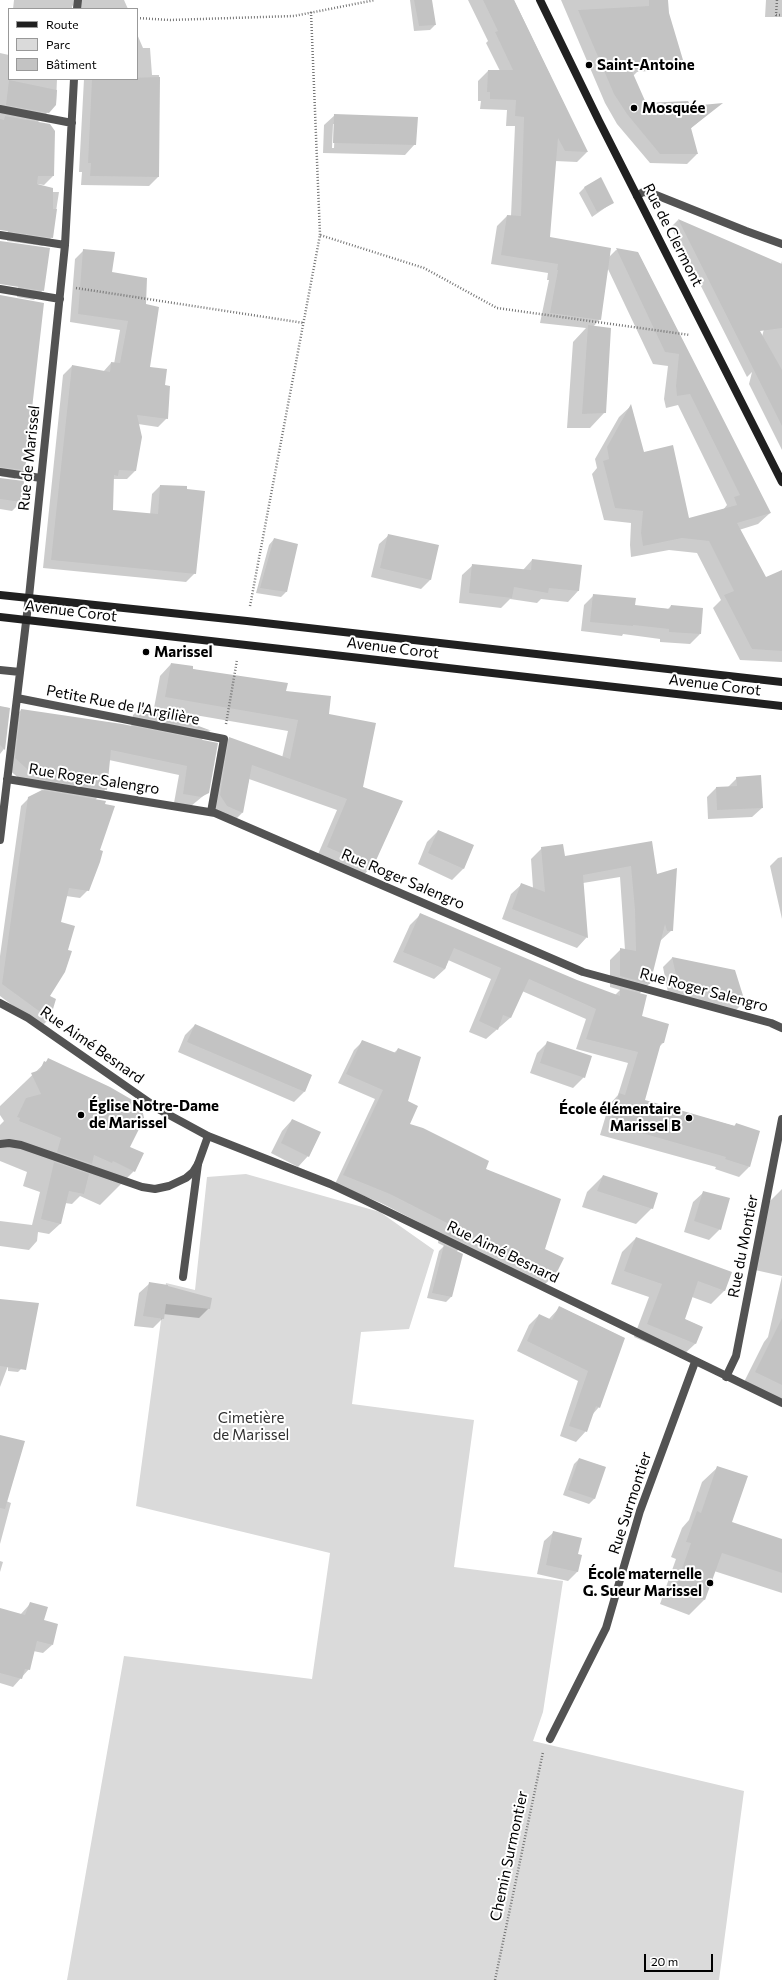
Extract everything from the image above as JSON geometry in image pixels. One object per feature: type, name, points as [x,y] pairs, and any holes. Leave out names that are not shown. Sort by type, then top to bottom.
[{"type":"street","name":"Rue de Clermont","points":[[540,0],[637,196],[782,482]]},
{"type":"street","name":"Rue de Marissel","points":[[0,840],[4,784],[17,698],[29,597],[40,478],[60,299],[65,246],[74,80]]},
{"type":"street","points":[[0,109],[72,123]]},
{"type":"street","points":[[637,196],[644,192],[651,193],[746,232],[782,244]]},
{"type":"street","points":[[0,235],[65,246]]},
{"type":"street","points":[[0,289],[60,299]]},
{"type":"street","points":[[0,472],[40,478]]},
{"type":"street","name":"Avenue Corot","points":[[0,595],[247,621],[782,682]]},
{"type":"street","name":"Avenue Corot","points":[[0,617],[782,706]]},
{"type":"street","points":[[0,670],[20,672]]},
{"type":"street","name":"Petite Rue de l'Argilière","points":[[17,698],[224,739]]},
{"type":"street","points":[[211,812],[224,739]]},
{"type":"street","name":"Rue Roger Salengro","points":[[4,784],[211,812],[583,972],[771,1022],[782,1028]]},
{"type":"street","name":"Rue Aimé Besnard","points":[[0,1003],[28,1018],[160,1110],[208,1136],[330,1184],[782,1403]]},
{"type":"street","name":"Rue du Montier","points":[[726,1376],[736,1356],[782,1119]]},
{"type":"street","points":[[183,1278],[198,1164],[208,1136]]},
{"type":"street","points":[[0,1144],[9,1143],[33,1149],[148,1188],[162,1188],[177,1183],[189,1175],[198,1164]]},
{"type":"street","name":"Rue Surmontier","points":[[550,1738],[606,1628],[640,1511],[695,1362]]},
{"type":"path","points":[[138,18],[177,20],[294,16],[375,0]]},
{"type":"path","points":[[777,0],[776,15],[782,15]]},
{"type":"path","points":[[247,621],[320,235],[311,12]]},
{"type":"path","points":[[320,235],[424,268],[497,308],[709,338]]},
{"type":"path","points":[[61,286],[304,323]]},
{"type":"path","points":[[224,739],[240,644]]},
{"type":"path","name":"Chemin Surmontier","points":[[495,1980],[540,1764],[550,1738]]},
{"type":"green space","name":"Cimetière de Marissel","points":[[246,1174],[380,1212],[434,1250],[409,1329],[361,1332],[352,1404],[474,1420],[454,1567],[563,1581],[543,1712],[533,1741],[744,1791],[719,1980],[67,1980],[124,1656],[312,1679],[330,1553],[136,1506],[166,1283],[195,1290],[207,1177]]},
{"type":"building","points":[[414,0],[432,0],[436,25],[419,26]]},
{"type":"building","points":[[483,0],[514,0],[588,152],[565,151],[558,138],[550,237],[611,248],[601,320],[550,313],[558,264],[501,255],[507,215],[521,216],[524,117],[515,116],[516,100],[490,99],[490,92],[487,92],[488,70],[513,70],[495,32],[498,31]]},
{"type":"building","points":[[649,0],[668,0],[669,13],[683,60],[642,63],[643,68],[631,69],[646,103],[688,101],[691,106],[723,103],[691,128],[698,154],[660,154],[627,114],[614,94],[578,10],[649,6]]},
{"type":"building","points":[[160,77],[159,177],[90,176],[91,163],[88,163],[92,80],[138,80],[138,78]]},
{"type":"building","points":[[9,80],[57,90],[56,105],[49,113],[6,105]]},
{"type":"building","points":[[334,114],[418,117],[416,145],[333,143]]},
{"type":"building","points":[[5,116],[50,124],[55,131],[54,176],[38,176],[37,184],[53,188],[53,209],[57,209],[53,238],[0,230],[0,119],[4,120]]},
{"type":"building","points":[[601,177],[614,203],[597,212],[584,187]]},
{"type":"building","points":[[678,219],[782,264],[782,328],[760,331],[782,370],[782,426]]},
{"type":"building","points":[[0,241],[50,248],[44,291],[0,284]]},
{"type":"building","points":[[616,248],[638,252],[771,513],[737,523],[766,577],[782,570],[782,651],[752,649],[724,595],[734,591],[709,541],[682,538],[643,546],[641,533],[643,511],[615,508],[603,461],[609,459],[607,447],[631,404],[644,452],[673,445],[689,518],[737,505],[734,497],[740,495],[690,394],[677,396],[676,386],[679,354],[665,352]]},
{"type":"building","points":[[83,249],[115,252],[112,272],[147,278],[146,304],[159,307],[150,367],[167,369],[165,385],[170,386],[168,419],[137,415],[142,437],[136,471],[119,470],[118,476],[114,475],[113,510],[158,514],[160,485],[187,486],[187,489],[205,491],[196,574],[51,560],[72,365],[110,372],[111,362],[120,363],[128,321],[78,314]]},
{"type":"building","points":[[0,295],[44,303],[25,470],[0,467]]},
{"type":"building","points":[[588,325],[611,328],[606,413],[582,414]]},
{"type":"building","points":[[0,478],[24,481],[22,502],[0,499]]},
{"type":"building","points":[[388,534],[439,545],[431,580],[380,568]]},
{"type":"building","points":[[274,538],[298,544],[287,592],[260,588]]},
{"type":"building","points":[[532,559],[582,565],[579,591],[549,588],[548,593],[514,587],[512,598],[469,593],[472,564],[531,570]]},
{"type":"building","points":[[593,594],[636,598],[635,605],[670,609],[671,605],[703,608],[701,634],[669,632],[669,629],[633,625],[590,622]]},
{"type":"building","points":[[171,663],[193,666],[193,669],[288,683],[286,691],[331,696],[329,714],[376,723],[363,787],[403,801],[373,867],[327,847],[347,799],[252,765],[243,813],[227,806],[220,795],[229,737],[290,759],[298,720],[165,697]]},
{"type":"building","points":[[142,705],[212,731],[139,717]]},
{"type":"building","points":[[0,706],[10,708],[5,750],[0,745]]},
{"type":"building","points":[[21,709],[122,724],[218,743],[209,793],[201,797],[183,794],[187,766],[111,750],[107,790],[38,779],[15,758]]},
{"type":"building","points":[[761,775],[763,808],[717,810],[716,787],[737,786],[736,777]]},
{"type":"building","points":[[42,790],[106,801],[105,804],[115,806],[100,850],[103,851],[100,862],[89,891],[69,888],[61,922],[75,926],[68,950],[72,951],[65,972],[50,996],[56,999],[50,1019],[2,984],[28,797]]},
{"type":"building","points":[[438,830],[474,845],[464,869],[428,853]]},
{"type":"building","points":[[652,841],[657,874],[677,868],[673,931],[667,931],[665,924],[650,984],[620,976],[620,948],[636,951],[635,910],[631,866],[583,875],[588,938],[512,909],[521,883],[545,892],[541,847],[563,844],[565,856]]},
{"type":"building","points":[[420,913],[577,980],[620,996],[620,988],[647,995],[642,1016],[669,1024],[664,1043],[661,1043],[645,1100],[735,1126],[736,1123],[760,1131],[750,1167],[725,1159],[726,1157],[610,1124],[619,1093],[625,1095],[638,1052],[586,1039],[596,1009],[529,979],[511,1018],[503,1015],[498,1030],[479,1021],[501,968],[454,948],[445,969],[403,952]]},
{"type":"building","points":[[672,957],[735,970],[745,1002],[678,984]]},
{"type":"building","points":[[195,1024],[312,1075],[305,1092],[187,1042]]},
{"type":"building","points":[[362,1040],[396,1053],[398,1048],[421,1057],[408,1101],[418,1106],[410,1124],[423,1128],[489,1161],[486,1169],[561,1199],[545,1249],[564,1258],[555,1276],[468,1234],[466,1243],[446,1234],[449,1224],[390,1194],[343,1175],[383,1090],[346,1074]]},
{"type":"building","points":[[547,1041],[592,1056],[585,1078],[540,1063]]},
{"type":"building","name":"Église Notre-Dame de Marissel","points":[[48,1058],[110,1087],[141,1105],[145,1122],[140,1127],[130,1147],[144,1153],[135,1172],[113,1161],[112,1163],[94,1155],[92,1164],[57,1152],[61,1138],[19,1121],[20,1118],[17,1117],[26,1098],[41,1094],[31,1073],[40,1070],[44,1061],[46,1062]]},
{"type":"building","points":[[292,1119],[321,1132],[309,1157],[281,1143]]},
{"type":"building","points":[[54,1162],[89,1174],[84,1194],[69,1191],[61,1224],[41,1219]]},
{"type":"building","points":[[603,1175],[658,1193],[653,1209],[597,1191]]},
{"type":"building","points":[[703,1191],[730,1198],[721,1230],[694,1221]]},
{"type":"building","points":[[636,1237],[732,1272],[725,1291],[698,1281],[685,1319],[703,1327],[696,1344],[647,1324],[662,1284],[624,1271]]},
{"type":"building","points":[[444,1245],[463,1254],[452,1297],[432,1293]]},
{"type":"building","points":[[149,1282],[168,1285],[212,1298],[210,1309],[166,1304],[164,1319],[143,1316]]},
{"type":"building","points":[[0,1299],[39,1303],[26,1370],[0,1366]]},
{"type":"building","points":[[559,1306],[625,1338],[600,1408],[596,1406],[587,1432],[569,1426],[588,1371],[527,1341],[539,1314],[552,1320]]},
{"type":"building","points":[[782,1318],[782,1385],[755,1372]]},
{"type":"building","points":[[0,1435],[25,1441],[5,1509],[0,1508]]},
{"type":"building","points":[[579,1458],[606,1467],[595,1499],[568,1490]]},
{"type":"building","points":[[717,1466],[748,1476],[732,1522],[782,1539],[782,1573],[722,1553],[705,1600],[675,1589],[691,1543],[686,1542],[697,1511],[701,1513]]},
{"type":"building","points":[[553,1531],[582,1538],[578,1554],[582,1555],[578,1572],[546,1565]]},
{"type":"building","points":[[30,1602],[48,1607],[44,1620],[58,1624],[53,1645],[37,1641],[30,1670],[25,1669],[22,1679],[0,1673],[0,1608],[25,1615]]},
{"type":"place","name":"Saint-Antoine","points":[[589,65]]},
{"type":"place","name":"Mosquée","points":[[634,108]]},
{"type":"place","name":"Marissel","points":[[146,652]]},
{"type":"place","name":"Église Notre-Dame de Marissel","points":[[81,1115]]},
{"type":"place","name":"École élémentaire Marissel B","points":[[689,1118]]},
{"type":"place","name":"École maternelle G. Sueur Marissel","points":[[710,1583]]}]
